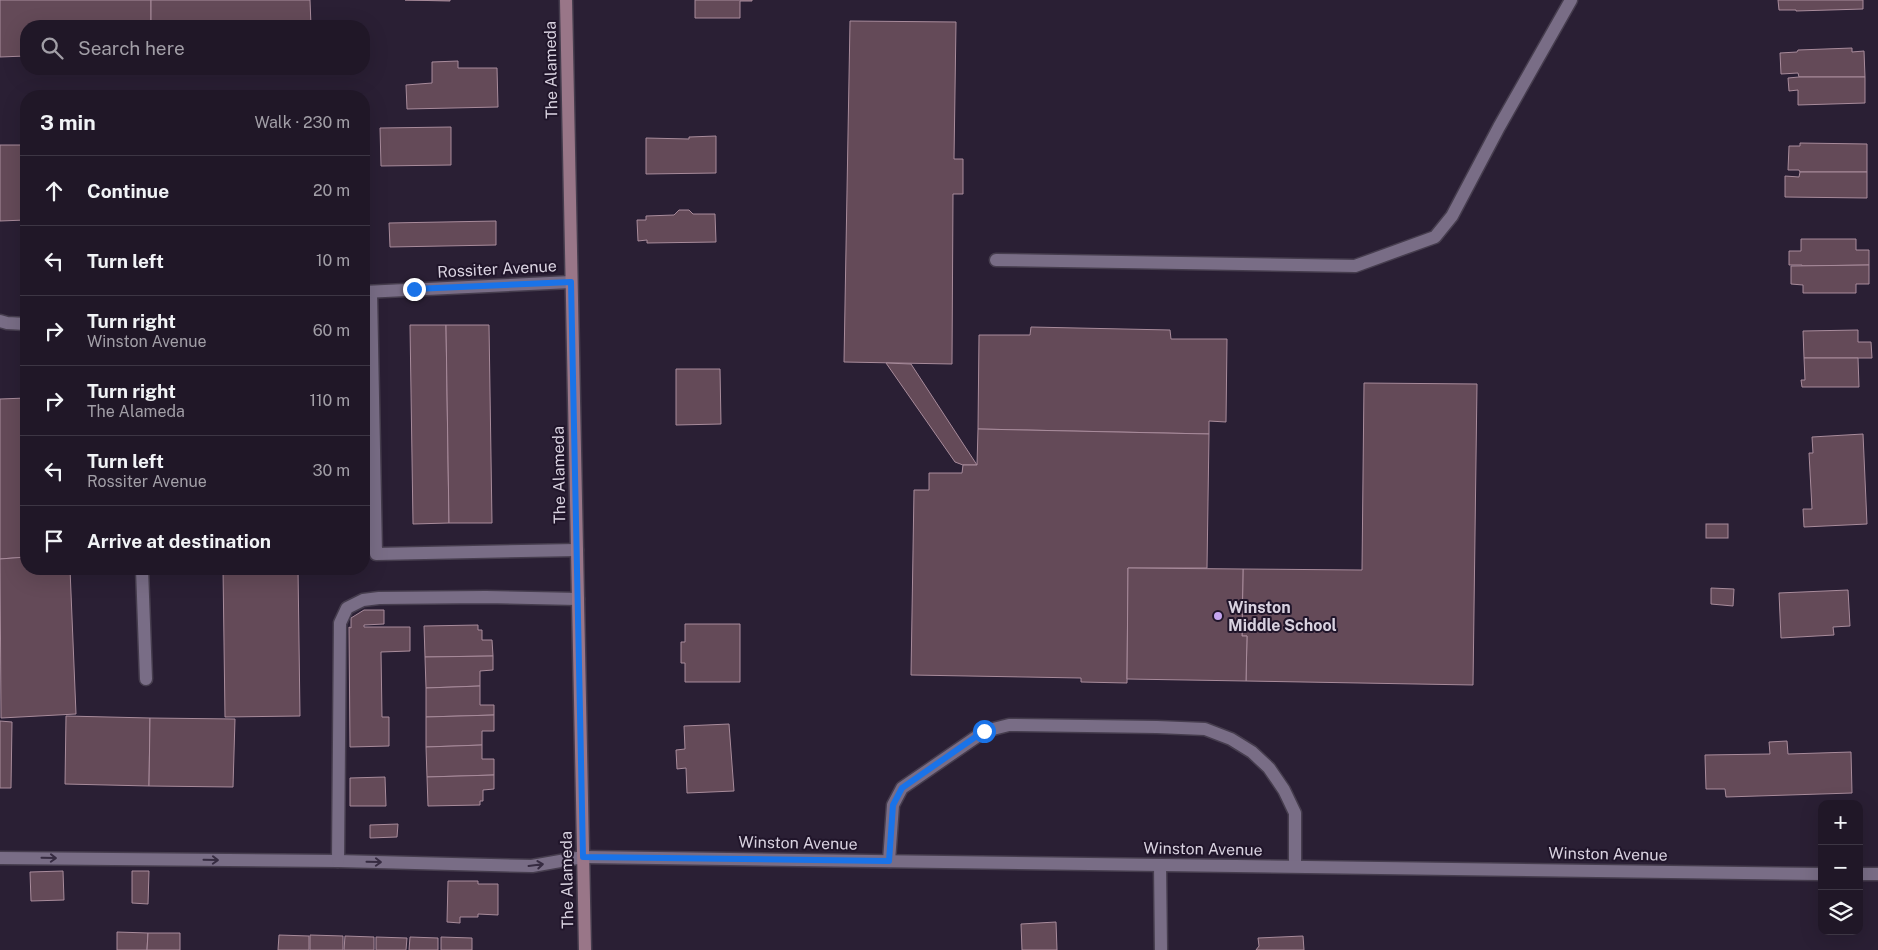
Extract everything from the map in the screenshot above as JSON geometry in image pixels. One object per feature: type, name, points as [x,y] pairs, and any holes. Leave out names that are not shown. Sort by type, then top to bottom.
[{"type":"main road","name":"The Alameda","points":[[566,0],[585,950]]},
{"type":"street","points":[[996,260],[1355,266],[1435,237],[1452,216],[1499,127],[1571,0]]},
{"type":"street","name":"Rossiter Avenue","points":[[370,292],[571,282]]},
{"type":"street","points":[[0,320],[7,323],[20,324]]},
{"type":"street","points":[[370,379],[376,554],[577,550]]},
{"type":"street","points":[[142,575],[146,679]]},
{"type":"street","points":[[338,861],[340,622],[347,608],[363,600],[396,597],[578,599]]},
{"type":"street","points":[[889,861],[893,805],[902,788],[984,731],[1009,725],[1148,726],[1205,729],[1231,739],[1252,752],[1269,768],[1284,790],[1295,813],[1295,866]]},
{"type":"street","name":"Winston Avenue","points":[[0,858],[338,861],[532,866],[583,857],[1818,874]]},
{"type":"street","points":[[1160,865],[1161,950]]},
{"type":"street","points":[[1863,874],[1878,874]]},
{"type":"building","points":[[0,0],[151,0],[151,20],[20,20],[20,56],[0,57]]},
{"type":"building","points":[[151,0],[310,0],[311,20],[151,20]]},
{"type":"building","points":[[405,0],[450,0],[450,1]]},
{"type":"building","points":[[695,0],[752,1],[740,1],[740,18],[695,18]]},
{"type":"building","points":[[1778,0],[1863,0],[1863,9],[1779,10]]},
{"type":"building","points":[[850,21],[956,22],[954,159],[963,159],[963,194],[953,194],[952,364],[844,362]]},
{"type":"building","points":[[1852,48],[1852,52],[1864,51],[1865,77],[1799,77],[1798,73],[1781,74],[1780,53],[1797,52],[1798,50]]},
{"type":"building","points":[[458,61],[458,68],[497,68],[498,107],[407,109],[406,85],[432,83],[432,62]]},
{"type":"building","points":[[1865,77],[1865,103],[1798,105],[1798,90],[1789,91],[1788,78]]},
{"type":"building","points":[[451,127],[451,165],[381,166],[380,128]]},
{"type":"building","points":[[716,136],[716,173],[646,174],[646,138],[689,139],[689,137]]},
{"type":"building","points":[[1800,143],[1867,144],[1867,172],[1800,172],[1799,170],[1788,170],[1789,146],[1800,146]]},
{"type":"building","points":[[0,145],[20,145],[20,220],[0,221]]},
{"type":"building","points":[[1800,172],[1867,172],[1867,198],[1785,197],[1785,176],[1799,177]]},
{"type":"building","points":[[679,210],[689,210],[693,214],[715,214],[716,242],[647,243],[647,240],[638,241],[637,220],[646,220],[646,216],[674,215]]},
{"type":"building","points":[[496,221],[496,245],[390,247],[389,223]]},
{"type":"building","points":[[1801,239],[1856,239],[1856,250],[1869,250],[1869,265],[1789,265],[1789,251],[1801,251]]},
{"type":"building","points":[[1869,265],[1869,284],[1856,284],[1856,293],[1803,293],[1803,285],[1791,284],[1791,266]]},
{"type":"building","points":[[410,325],[446,325],[449,523],[413,524]]},
{"type":"building","points":[[446,325],[489,325],[492,523],[449,523]]},
{"type":"building","points":[[1031,327],[1170,330],[1171,339],[1227,339],[1226,422],[1209,421],[1209,434],[978,429],[979,335],[1030,335]]},
{"type":"building","points":[[1858,330],[1858,342],[1871,342],[1872,358],[1804,358],[1803,331]]},
{"type":"building","points":[[1804,358],[1858,358],[1859,387],[1802,387],[1801,380],[1805,380]]},
{"type":"building","points":[[886,363],[911,364],[977,465],[963,465],[955,462]]},
{"type":"building","points":[[676,369],[720,369],[721,424],[676,425]]},
{"type":"building","points":[[1364,383],[1477,384],[1473,685],[1246,681],[1247,636],[1242,636],[1243,569],[1362,570]]},
{"type":"building","points":[[20,398],[20,557],[0,559],[0,399]]},
{"type":"building","points":[[978,429],[1209,434],[1207,568],[1128,568],[1127,683],[1081,682],[1081,678],[911,675],[914,490],[929,490],[929,473],[962,473],[963,465],[977,465]]},
{"type":"building","points":[[1863,434],[1867,524],[1804,527],[1803,509],[1812,509],[1809,453],[1813,453],[1812,437]]},
{"type":"building","points":[[1706,524],[1728,524],[1728,538],[1706,538]]},
{"type":"building","points":[[20,557],[20,575],[70,575],[76,714],[1,718],[0,559]]},
{"type":"building","points":[[1128,568],[1243,569],[1242,636],[1247,636],[1246,681],[1127,679]]},
{"type":"building","points":[[223,575],[298,575],[300,716],[225,717]]},
{"type":"building","points":[[1711,588],[1734,589],[1733,606],[1711,604]]},
{"type":"building","points":[[1848,590],[1850,626],[1833,627],[1834,635],[1781,638],[1779,593]]},
{"type":"building","points":[[364,610],[384,610],[384,624],[364,625],[364,627],[410,627],[410,651],[381,652],[382,717],[389,717],[389,746],[350,747],[349,627],[351,628],[351,618]]},
{"type":"building","points":[[685,624],[740,624],[740,682],[685,682],[685,663],[681,663],[681,642],[685,642]]},
{"type":"building","points":[[478,625],[478,630],[482,630],[482,640],[492,640],[493,656],[425,657],[424,626]]},
{"type":"building","points":[[493,656],[493,670],[480,671],[480,686],[426,688],[425,657]]},
{"type":"building","points":[[480,686],[480,705],[494,705],[494,715],[426,717],[426,688]]},
{"type":"building","points":[[494,715],[494,731],[482,731],[482,745],[426,747],[426,717]]},
{"type":"building","points":[[66,716],[150,718],[149,786],[65,784]]},
{"type":"building","points":[[150,718],[235,719],[233,787],[149,786]]},
{"type":"building","points":[[0,721],[12,722],[11,788],[0,788]]},
{"type":"building","points":[[729,724],[734,791],[687,793],[686,768],[677,769],[676,750],[685,749],[684,726]]},
{"type":"building","points":[[1787,741],[1788,754],[1851,752],[1852,793],[1726,797],[1725,789],[1706,789],[1705,755],[1770,754],[1769,742]]},
{"type":"building","points":[[482,745],[482,759],[494,759],[494,775],[427,777],[426,747]]},
{"type":"building","points":[[494,775],[494,789],[483,790],[483,801],[480,801],[480,805],[428,806],[427,777]]},
{"type":"building","points":[[385,777],[386,806],[350,806],[350,778]]},
{"type":"building","points":[[398,824],[397,837],[370,838],[370,825]]},
{"type":"building","points":[[63,871],[64,900],[31,901],[30,872]]},
{"type":"building","points":[[132,871],[149,871],[148,904],[132,903]]},
{"type":"building","points":[[448,881],[478,881],[478,884],[498,884],[498,915],[478,914],[478,917],[460,917],[460,923],[447,922]]},
{"type":"building","points":[[1056,922],[1057,950],[1022,950],[1021,924]]},
{"type":"building","points":[[117,932],[148,933],[147,950],[117,950]]},
{"type":"building","points":[[148,933],[180,933],[180,950],[147,950]]},
{"type":"building","points":[[279,935],[309,936],[309,950],[278,950]]},
{"type":"building","points":[[310,935],[343,936],[343,950],[310,950]]},
{"type":"building","points":[[345,936],[374,937],[374,950],[344,950]]},
{"type":"building","points":[[1303,936],[1304,950],[1256,950],[1259,946],[1258,938]]},
{"type":"building","points":[[376,937],[407,938],[406,950],[376,950]]},
{"type":"building","points":[[410,937],[438,938],[438,950],[409,950]]},
{"type":"building","points":[[441,937],[472,938],[472,950],[441,950]]},
{"type":"place","name":"Winston Middle School","points":[[1218,616]]},
{"type":"route","points":[[414,289],[571,282],[583,857],[889,861],[893,805],[902,788],[984,731]]}]
